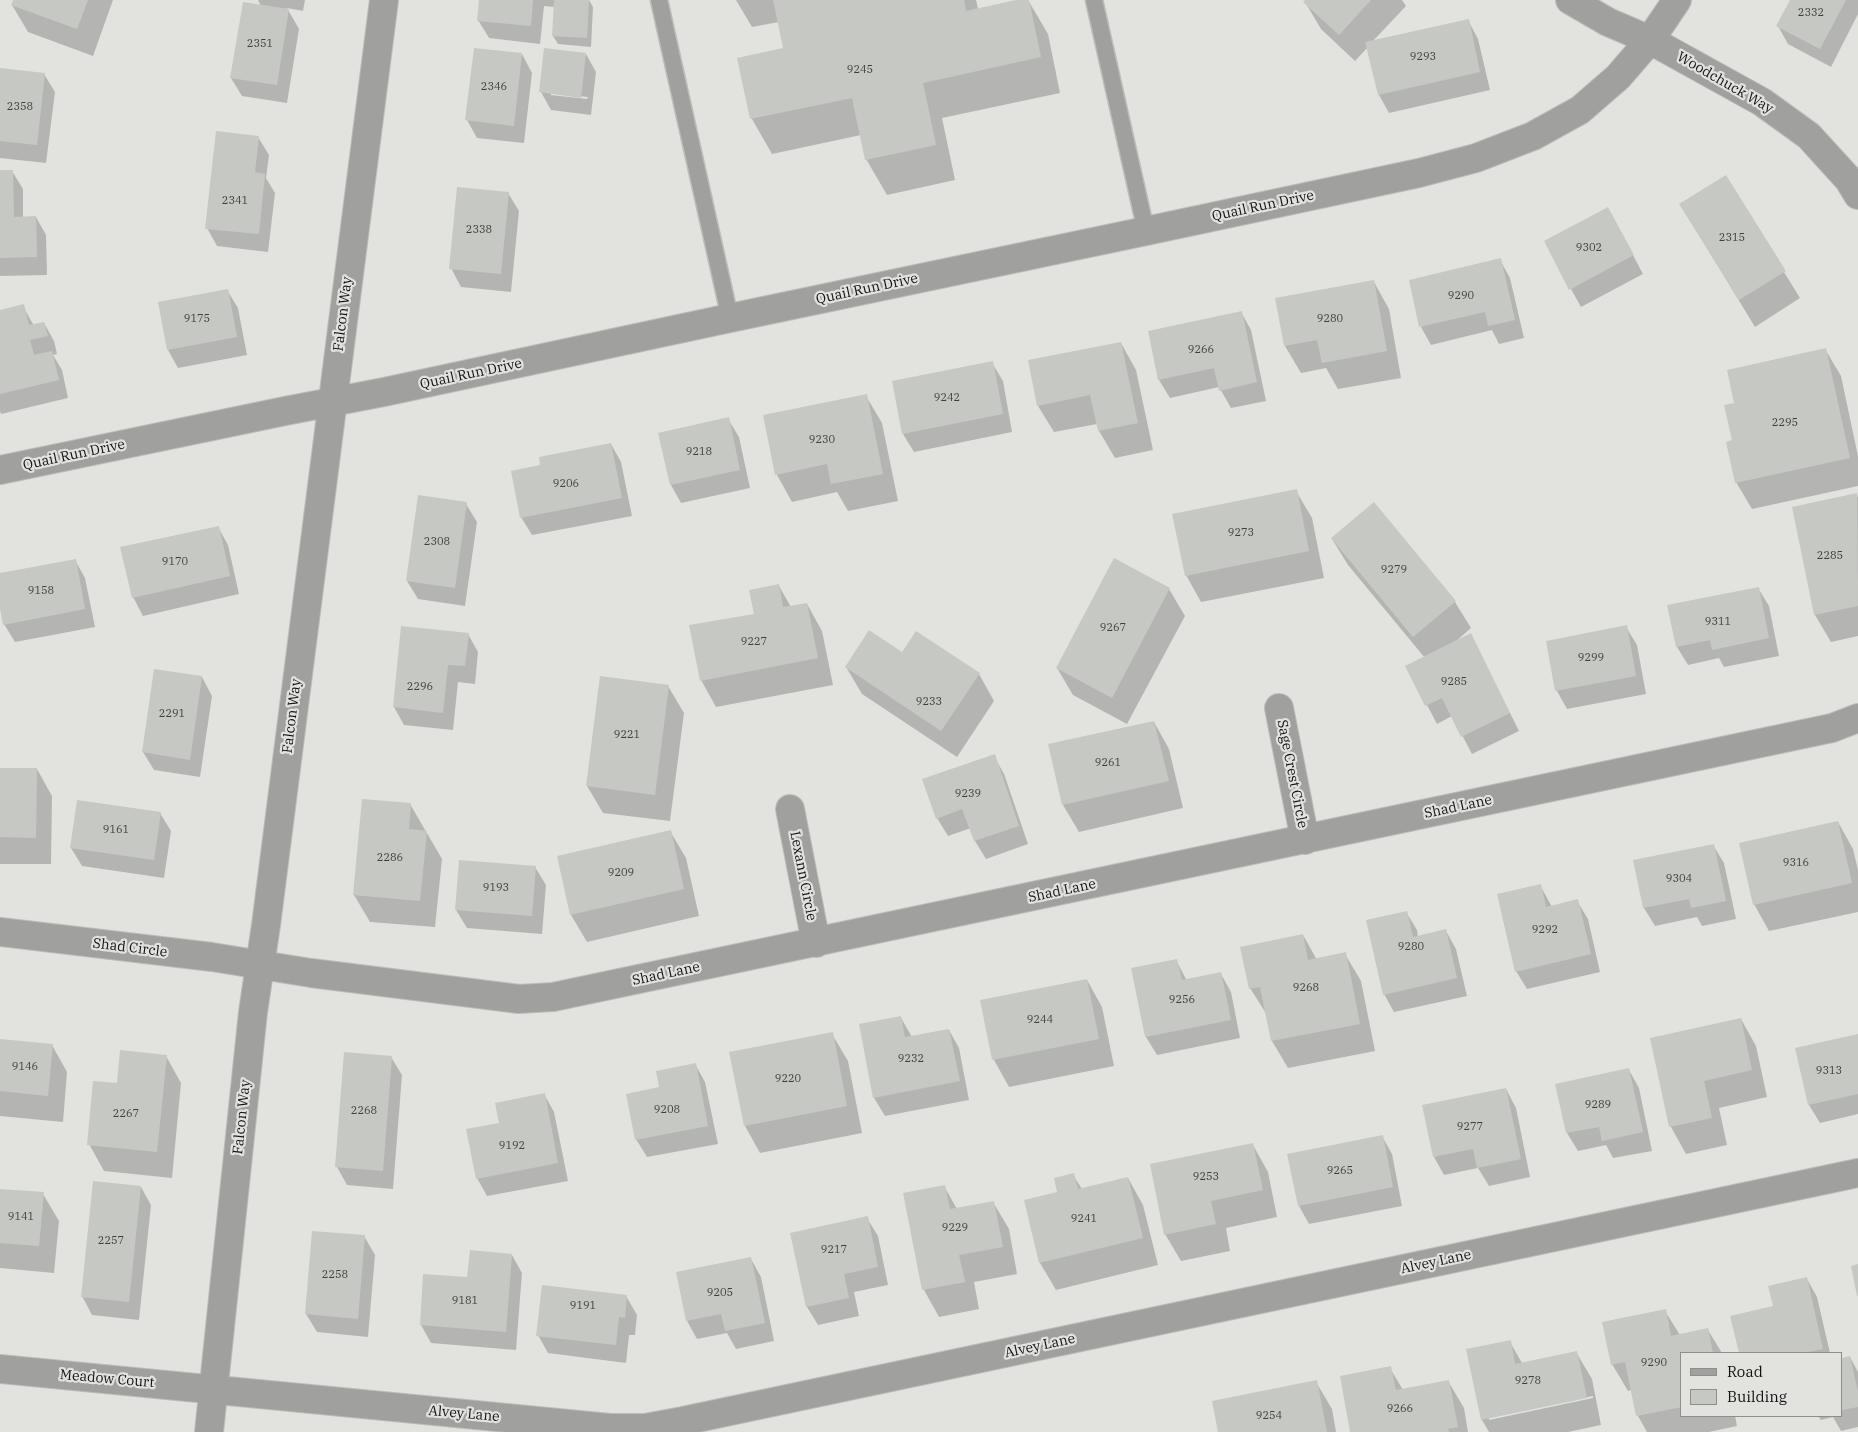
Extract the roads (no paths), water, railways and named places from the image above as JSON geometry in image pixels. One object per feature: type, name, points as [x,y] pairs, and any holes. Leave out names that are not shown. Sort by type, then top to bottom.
[{"type":"street","name":"Falcon Way","points":[[209,1432],[253,1012],[261,964],[384,0]]},
{"type":"street","name":"Woodchuck Way","points":[[1570,0],[1608,22],[1650,40],[1762,102],[1809,136],[1848,180],[1858,195]]},
{"type":"street","name":"Quail Run Drive","points":[[0,470],[1146,231],[1419,173],[1484,155],[1532,136],[1580,110],[1618,76],[1650,40],[1677,0]]},
{"type":"street","name":"Sage Crest Circle","points":[[1279,708],[1305,840]]},
{"type":"street","name":"Shad Lane","points":[[261,964],[311,973],[519,999],[553,997],[1824,730],[1858,718]]},
{"type":"street","name":"Lexann Circle","points":[[790,809],[816,943]]},
{"type":"street","name":"Shad Circle","points":[[0,932],[261,964]]},
{"type":"street","name":"Alvey Lane","points":[[214,1389],[610,1428],[645,1428],[1858,1173]]},
{"type":"street","name":"Meadow Court","points":[[0,1369],[214,1389]]},
{"type":"lane","points":[[658,0],[730,318]]},
{"type":"lane","points":[[1094,0],[1146,231]]}]
